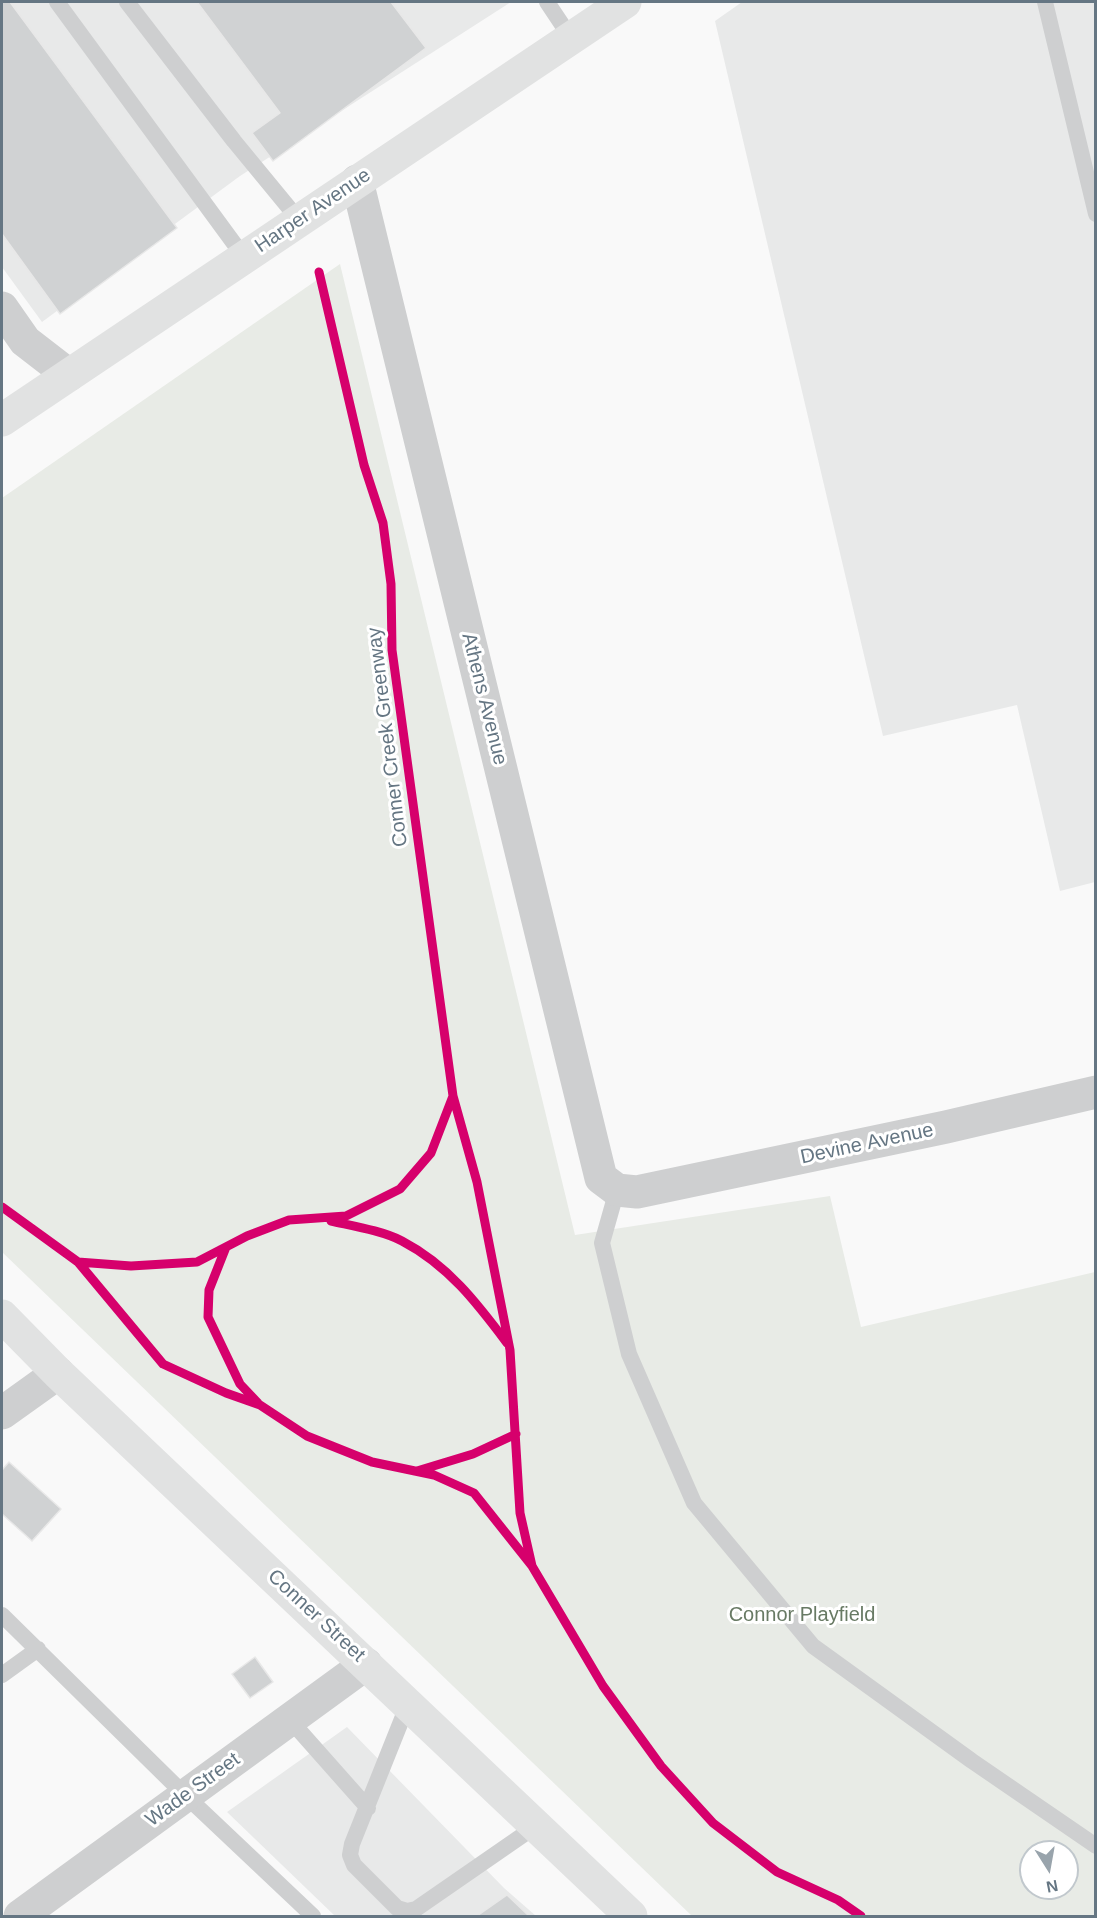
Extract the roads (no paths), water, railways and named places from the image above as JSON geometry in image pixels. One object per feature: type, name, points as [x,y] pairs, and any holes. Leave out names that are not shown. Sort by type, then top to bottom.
[{"type":"main road","name":"Harper Avenue","points":[[2,420],[625,2]]},
{"type":"main road","name":"Conner Street","points":[[2,1316],[58,1373],[631,1917]]},
{"type":"street","name":"Athens Avenue","points":[[357,181],[601,1178],[627,1191]]},
{"type":"street","points":[[2,308],[25,340],[69,375]]},
{"type":"street","name":"Devine Avenue","points":[[627,1191],[946,1127],[1095,1092]]},
{"type":"street","points":[[2,1413],[58,1373]]},
{"type":"street","name":"Wade Street","points":[[20,1917],[366,1664]]},
{"type":"lane","points":[[57,2],[244,257]]},
{"type":"lane","points":[[127,2],[234,141],[299,220]]},
{"type":"lane","points":[[548,2],[571,38]]},
{"type":"lane","points":[[1045,2],[1095,214]]},
{"type":"lane","points":[[627,1191],[602,1243],[629,1354],[694,1503],[813,1646],[972,1761],[1095,1846]]},
{"type":"lane","points":[[2,1615],[313,1917]]},
{"type":"lane","points":[[2,1675],[38,1649]]},
{"type":"lane","points":[[408,1704],[352,1844],[350,1855],[354,1865],[397,1908],[407,1911],[416,1909],[536,1826]]},
{"type":"lane","points":[[290,1720],[368,1808]]},
{"type":"park label","name":"Connor Playfield","points":[[802,1615]]}]
